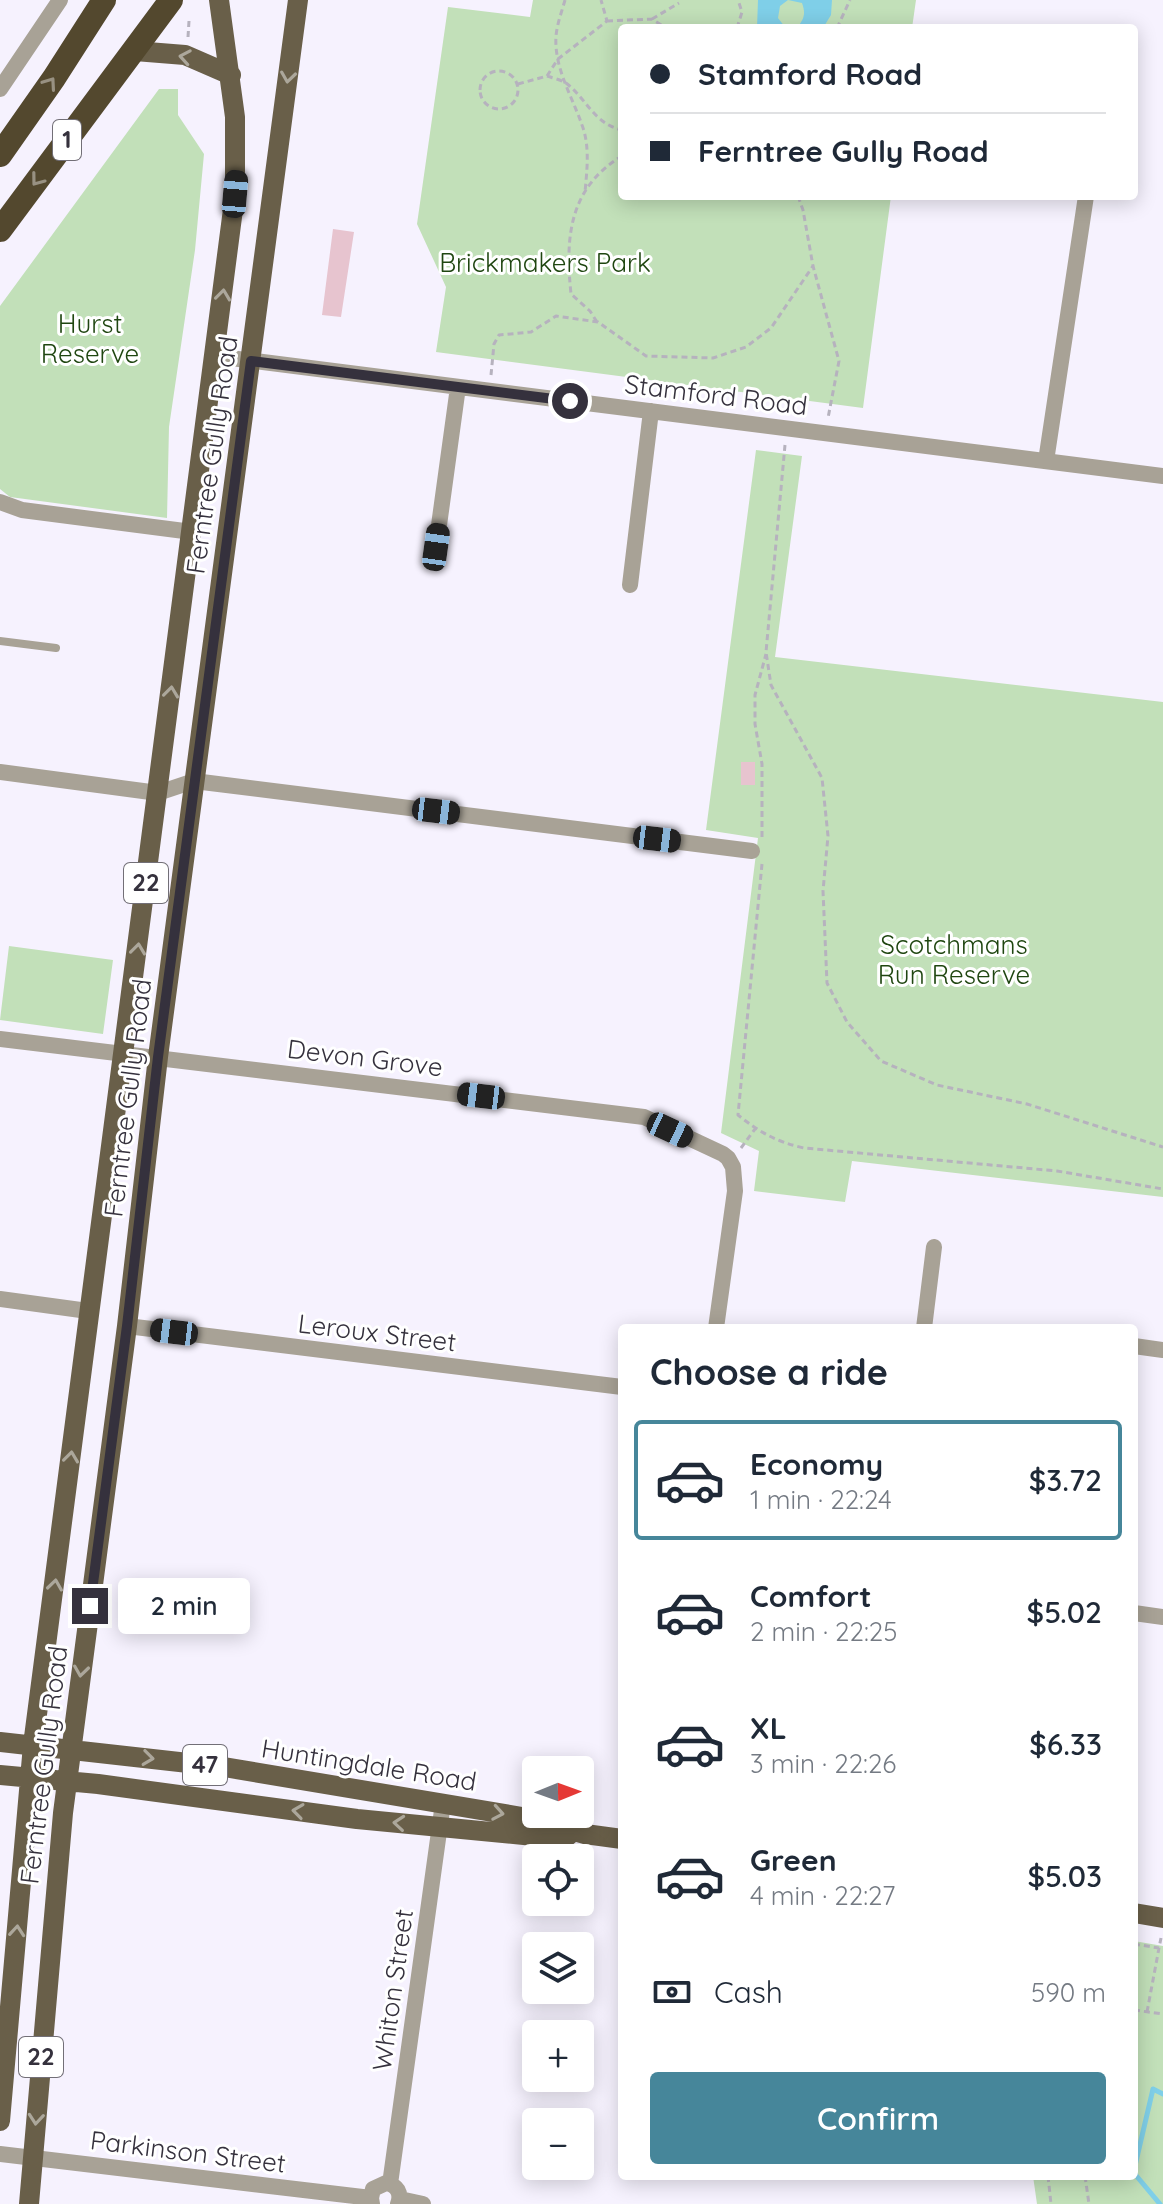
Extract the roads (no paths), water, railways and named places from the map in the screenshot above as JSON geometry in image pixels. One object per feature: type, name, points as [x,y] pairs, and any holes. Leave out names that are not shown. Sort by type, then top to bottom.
[{"type":"highway","name":"1","points":[[0,155],[104,0]]},
{"type":"highway","name":"1","points":[[0,230],[171,0]]},
{"type":"main road","name":"Ferntree Gully Road","points":[[0,2121],[33,1745],[237,170],[231,75],[219,0]]},
{"type":"main road","name":"Ferntree Gully Road","points":[[29,2204],[57,1862],[127,1326],[158,1057],[298,0]]},
{"type":"main road","points":[[135,51],[185,55],[231,75]]},
{"type":"main road","name":"Huntingdale Road","points":[[0,1742],[224,1767],[528,1818],[585,1834],[618,1838]]},
{"type":"main road","name":"Huntingdale Road","points":[[0,1775],[68,1780],[357,1819],[544,1837],[585,1834]]},
{"type":"main road","points":[[1138,1914],[1163,1918]]},
{"type":"street","points":[[0,89],[60,0]]},
{"type":"street","points":[[1046,461],[1085,200]]},
{"type":"street","name":"Stamford Road","points":[[215,356],[1163,476]]},
{"type":"street","points":[[436,547],[458,387]]},
{"type":"street","points":[[630,585],[651,411]]},
{"type":"street","points":[[0,502],[22,510],[192,532]]},
{"type":"street","points":[[0,772],[158,793],[194,781],[759,847]]},
{"type":"street","name":"Devon Grove","points":[[0,1039],[644,1117],[723,1154],[731,1162],[735,1191],[717,1324]]},
{"type":"street","points":[[924,1324],[934,1247]]},
{"type":"street","points":[[0,1299],[88,1311]]},
{"type":"street","name":"Leroux Street","points":[[127,1326],[618,1387]]},
{"type":"street","points":[[1138,1347],[1163,1350]]},
{"type":"street","points":[[1138,1614],[1163,1617]]},
{"type":"street","name":"Whiton Street","points":[[390,2184],[443,1803]]},
{"type":"street","name":"Parkinson Street","points":[[0,2154],[372,2201]]},
{"type":"street","points":[[372,2201],[377,2186],[390,2184],[396,2187],[399,2202],[423,2204]]},
{"type":"lane","points":[[0,641],[56,648]]},
{"type":"water","points":[[758,0],[788,0],[780,6],[778,18],[783,24],[757,24]]},
{"type":"water","points":[[788,0],[832,0],[831,15],[825,24],[800,24],[804,16],[802,3]]},
{"type":"waterway","points":[[1138,2153],[1153,2089],[1163,2094]]},
{"type":"waterway","points":[[1138,2178],[1160,2204]]},
{"type":"park label","name":"Brickmakers Park","points":[[545,263]]},
{"type":"park label","name":"Hurst Reserve","points":[[90,339]]},
{"type":"park label","name":"Scotchmans Run Reserve","points":[[954,960]]}]
